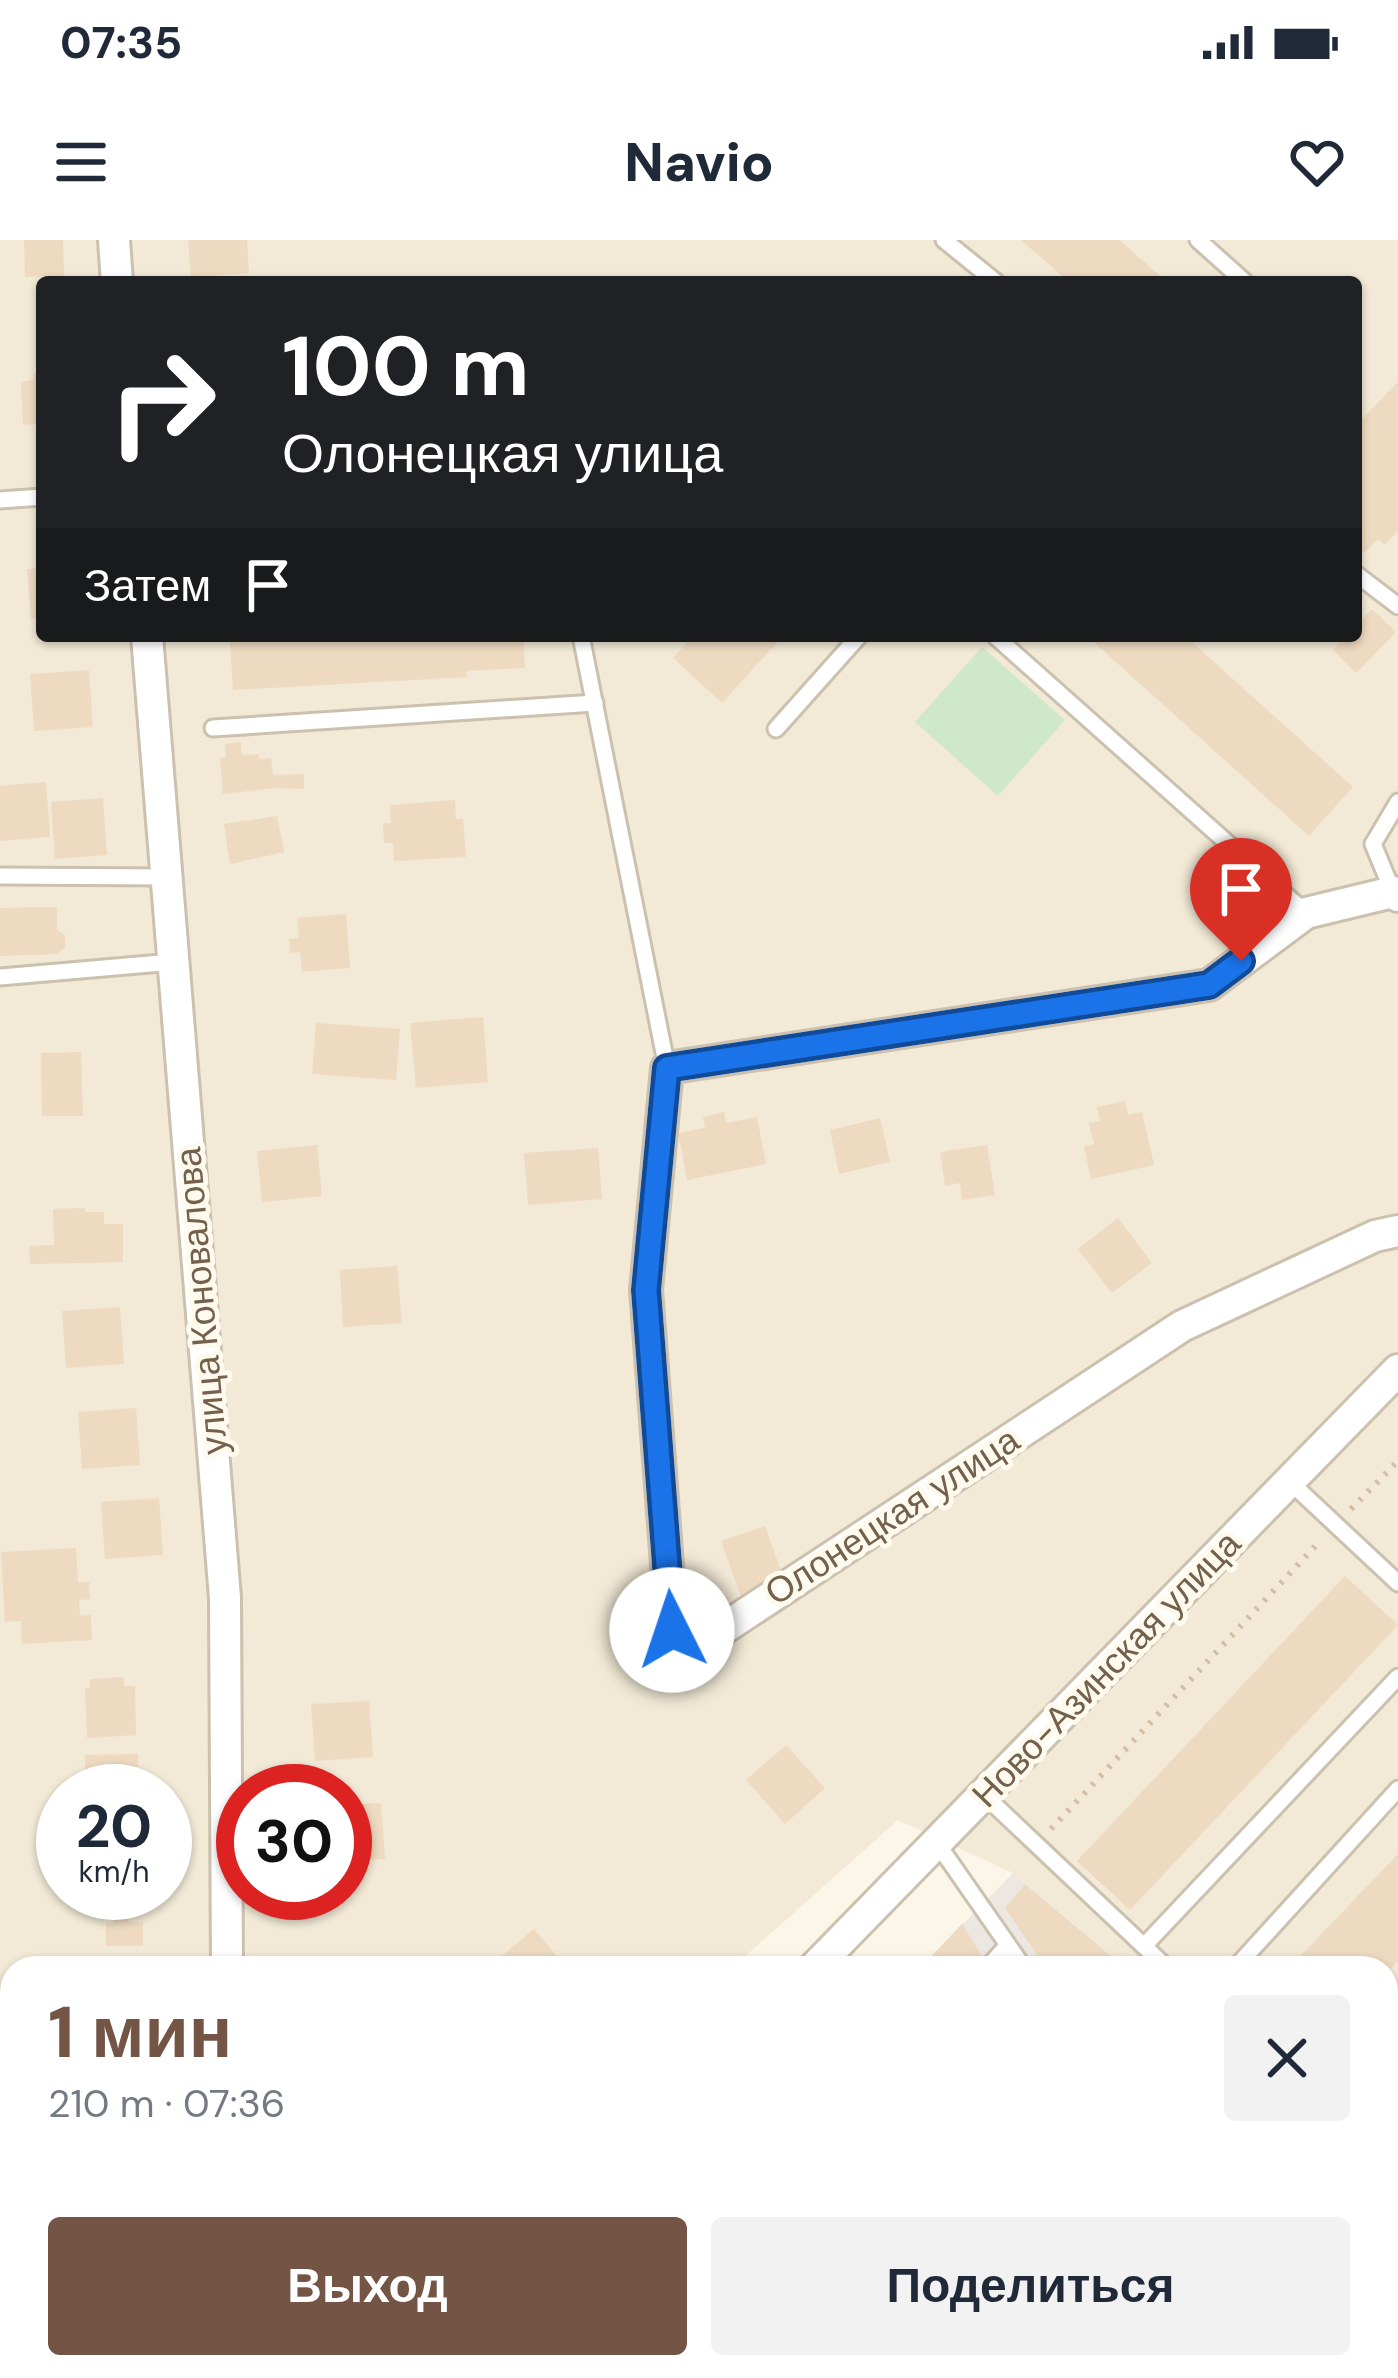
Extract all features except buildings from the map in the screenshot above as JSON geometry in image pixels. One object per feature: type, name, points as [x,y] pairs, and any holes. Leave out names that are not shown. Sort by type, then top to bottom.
[{"type":"street","points":[[114,240],[117,276]]},
{"type":"street","name":"улица Коновалова","points":[[147,642],[225,1598],[227,1956]]},
{"type":"street","points":[[667,1068],[1209,985],[1306,914],[1396,894]]},
{"type":"street","name":"Олонецкая улица","points":[[667,1068],[646,1290],[672,1630],[700,1644],[1182,1326],[1375,1236],[1398,1231]]},
{"type":"street","name":"Ново-Азинская улица","points":[[826,1956],[1398,1370]]},
{"type":"lane","points":[[944,240],[989,276]]},
{"type":"lane","points":[[1198,240],[1238,276]]},
{"type":"lane","points":[[0,500],[36,497]]},
{"type":"lane","points":[[1362,579],[1398,606]]},
{"type":"lane","points":[[581,642],[667,1068]]},
{"type":"lane","points":[[776,729],[854,642]]},
{"type":"lane","points":[[1002,642],[1306,914]]},
{"type":"lane","points":[[212,728],[596,703]]},
{"type":"lane","points":[[1396,894],[1373,844],[1398,802]]},
{"type":"lane","points":[[0,876],[166,877]]},
{"type":"lane","points":[[0,977],[173,962]]},
{"type":"lane","points":[[1289,1481],[1398,1583]]},
{"type":"lane","points":[[1144,1946],[1398,1677]]},
{"type":"lane","points":[[1245,1956],[1398,1790]]},
{"type":"lane","points":[[984,1795],[1154,1956]]},
{"type":"lane","points":[[937,1843],[1014,1956]]},
{"type":"lane","points":[[998,1956],[1006,1947]]},
{"type":"path","points":[[1036,1844],[1398,1461]]},
{"type":"shaded area","points":[[0,240],[1398,240],[1398,1956],[1111,1956],[1013,1873],[898,1820],[745,1956],[0,1956]]},
{"type":"shaded area","points":[[1013,1873],[1111,1956],[932,1956]]},
{"type":"green space","points":[[982,647],[1065,720],[998,796],[915,722]]},
{"type":"route","points":[[672,1630],[646,1290],[667,1068],[1209,985],[1241,961]]}]
